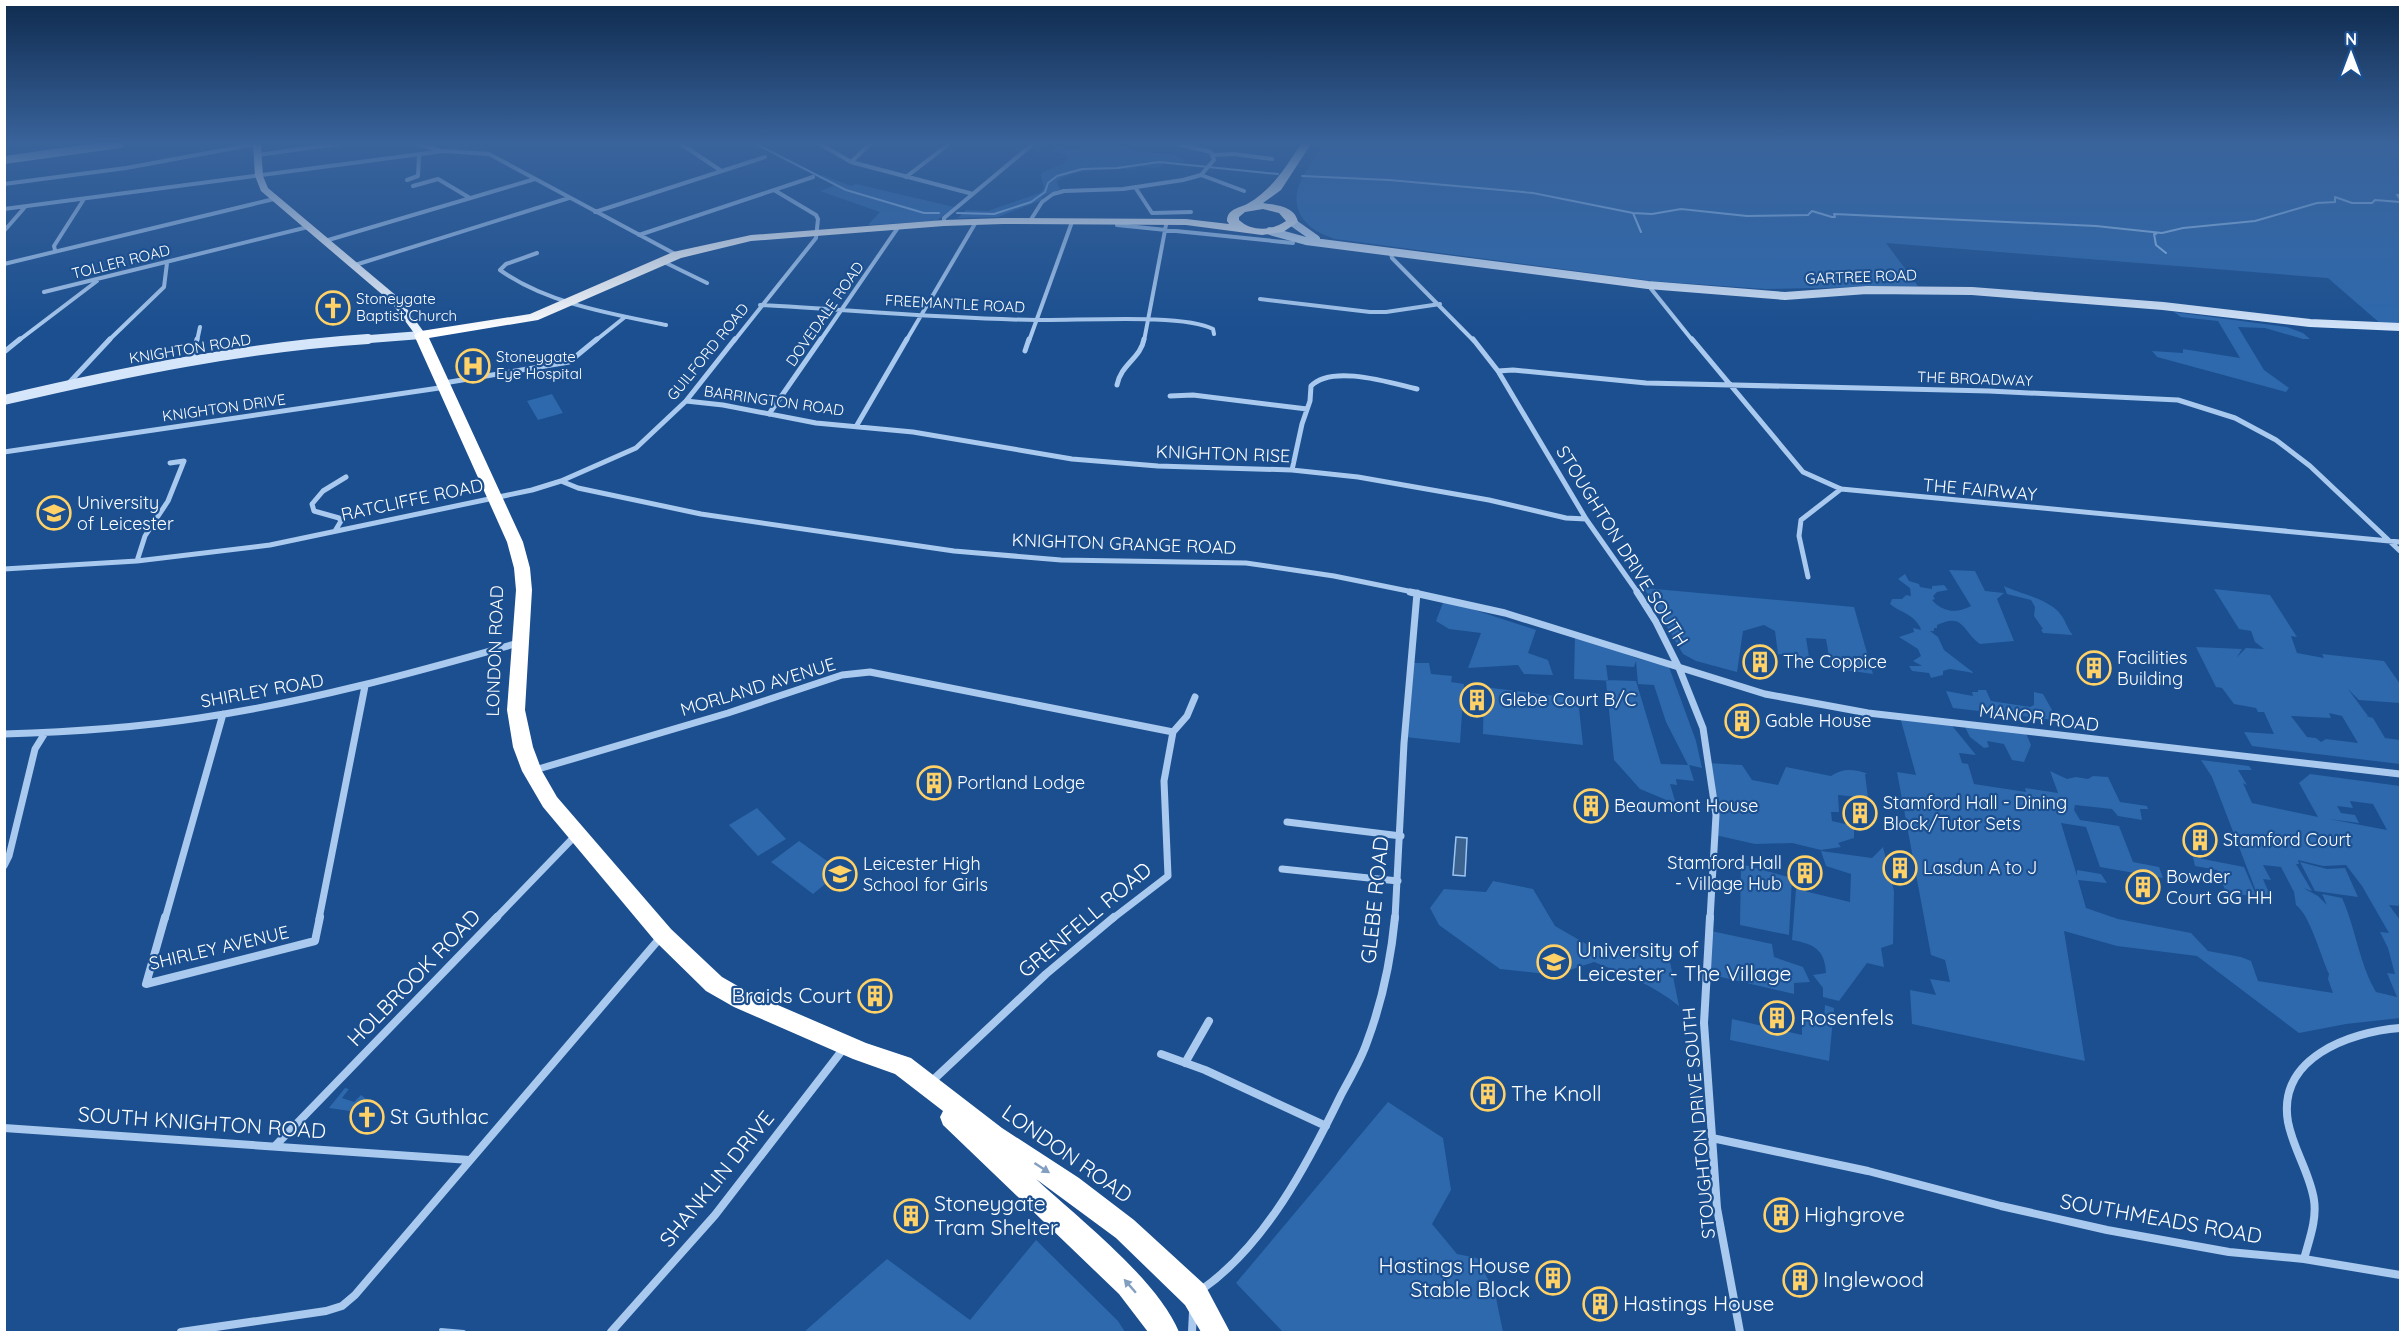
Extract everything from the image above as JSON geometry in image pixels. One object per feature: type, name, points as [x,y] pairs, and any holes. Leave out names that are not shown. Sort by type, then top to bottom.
[{"type":"highway","points":[[1272,236],[1287,227],[1290,217],[1286,206]]},
{"type":"highway","name":"GARTREE ROAD","points":[[421,334],[533,317],[677,255],[751,238],[944,223],[1030,221],[1166,225],[1189,217],[1235,213],[1250,207]]},
{"type":"highway","points":[[1250,207],[1274,207],[1290,217]]},
{"type":"highway","points":[[1235,213],[1233,221],[1246,229]]},
{"type":"highway","name":"GARTREE ROAD","points":[[1189,217],[1272,236]]},
{"type":"highway","name":"LONDON ROAD","points":[[421,334],[515,542],[524,578],[516,710],[523,747],[532,771],[550,802],[663,935],[714,984],[742,1000],[853,1048],[903,1066],[941,1106],[1129,1284],[1166,1332]]},
{"type":"highway","name":"LONDON ROAD","points":[[926,1089],[1070,1187],[1125,1229],[1195,1295],[1216,1332]]},
{"type":"main road","name":"LONDON ROAD","points":[[283,206],[395,300],[421,334]]},
{"type":"main road","name":"GARTREE ROAD","points":[[1290,217],[1308,236],[1325,243]]},
{"type":"main road","name":"GARTREE ROAD","points":[[1272,236],[1648,285],[1785,296],[1868,290],[1962,291],[2163,306],[2310,323],[2400,327]]},
{"type":"main road","name":"KNIGHTON ROAD","points":[[383,340],[400,334],[413,322]]},
{"type":"main road","name":"KNIGHTON ROAD","points":[[4,400],[68,385],[299,345],[383,340],[421,334]]},
{"type":"street","points":[[4,209],[22,206]]},
{"type":"street","points":[[4,231],[25,206]]},
{"type":"street","points":[[55,250],[54,246],[79,206]]},
{"type":"street","points":[[4,264],[242,206]]},
{"type":"street","points":[[325,241],[442,206]]},
{"type":"street","points":[[355,265],[542,206]]},
{"type":"street","points":[[585,206],[677,255]]},
{"type":"street","points":[[595,212],[612,206]]},
{"type":"street","points":[[639,235],[725,206]]},
{"type":"street","points":[[802,206],[816,215],[818,219],[816,232]]},
{"type":"street","points":[[944,223],[944,218],[958,206]]},
{"type":"street","points":[[1030,221],[1039,206]]},
{"type":"street","points":[[1148,206],[1152,213],[1189,217]]},
{"type":"street","points":[[857,425],[976,222]]},
{"type":"street","points":[[1025,351],[1072,222]]},
{"type":"street","name":"GARTREE ROAD","points":[[1117,225],[1166,225],[1272,236],[1293,243]]},
{"type":"street","points":[[1117,385],[1119,373],[1143,346],[1166,225]]},
{"type":"street","name":"DOVEDALE ROAD","points":[[769,414],[899,226]]},
{"type":"street","name":"TOLLER ROAD","points":[[44,292],[308,227]]},
{"type":"street","name":"GUILFORD ROAD","points":[[496,497],[561,481],[636,448],[686,401],[760,305],[816,238],[816,232]]},
{"type":"street","points":[[537,253],[506,264],[500,270],[514,280],[572,301],[625,317],[666,325]]},
{"type":"street","name":"STOUGHTON DRIVE SOUTH","points":[[1391,253],[1392,258],[1470,336],[1498,371],[1586,519],[1624,571],[1656,622],[1679,668],[1703,728],[1716,815],[1713,903],[1704,1005],[1712,1138],[1717,1208],[1740,1332]]},
{"type":"street","points":[[662,261],[707,283]]},
{"type":"street","points":[[68,385],[93,356],[164,287],[167,263]]},
{"type":"street","points":[[4,352],[100,279]]},
{"type":"street","name":"THE FAIRWAY","points":[[1648,285],[1728,385],[1803,472],[1841,489],[2400,542]]},
{"type":"street","points":[[1260,299],[1370,312],[1386,312],[1440,304]]},
{"type":"street","name":"FREEMANTLE ROAD","points":[[760,305],[1035,320],[1148,320],[1203,324],[1213,329],[1214,334]]},
{"type":"street","name":"KNIGHTON DRIVE","points":[[4,452],[445,385],[569,362],[625,317]]},
{"type":"street","points":[[192,362],[200,327]]},
{"type":"street","name":"THE BROADWAY","points":[[1498,371],[1646,383],[1978,390],[2178,400],[2235,418],[2276,440],[2310,466],[2400,551]]},
{"type":"street","points":[[1292,470],[1312,384],[1328,376],[1352,376],[1417,389]]},
{"type":"street","points":[[1170,396],[1193,395],[1307,409]]},
{"type":"street","name":"BARRINGTON ROAD","points":[[686,401],[723,405],[816,423],[857,425]]},
{"type":"street","name":"KNIGHTON RISE","points":[[857,425],[1072,459],[1158,466],[1292,470],[1358,477],[1425,488],[1566,518],[1586,519]]},
{"type":"street","points":[[137,561],[145,536],[168,501],[184,461],[170,463]]},
{"type":"street","name":"RATCLIFFE ROAD","points":[[335,531],[341,520],[314,511],[312,504],[323,491],[346,477]]},
{"type":"street","name":"KNIGHTON GRANGE ROAD","points":[[561,481],[578,488],[702,514],[801,526],[954,551],[1094,561],[1246,564],[1334,576],[1417,592],[1561,629],[1679,668]]},
{"type":"street","points":[[1808,577],[1799,536],[1801,520],[1841,489]]},
{"type":"street","name":"RATCLIFFE ROAD","points":[[4,569],[137,561],[270,545],[496,497]]},
{"type":"street","name":"GLEBE ROAD","points":[[1195,1295],[1214,1281],[1266,1227],[1326,1126],[1367,1044],[1391,957],[1401,836],[1404,742],[1417,592]]},
{"type":"street","name":"SHIRLEY ROAD","points":[[4,734],[133,726],[223,714],[364,686],[519,643]]},
{"type":"street","name":"MANOR ROAD","points":[[1679,668],[1765,694],[1868,713],[2400,774]]},
{"type":"street","name":"MORLAND AVENUE","points":[[532,771],[728,713],[842,675],[870,672],[1173,732]]},
{"type":"street","name":"SHIRLEY AVENUE","points":[[223,714],[146,984],[315,941],[364,686]]},
{"type":"street","points":[[1173,732],[1187,716],[1195,697]]},
{"type":"street","name":"GRENFELL ROAD","points":[[926,1089],[1065,958],[1128,904],[1168,876],[1164,781],[1173,732]]},
{"type":"street","points":[[4,866],[35,749],[45,733]]},
{"type":"street","points":[[1287,822],[1401,836]]},
{"type":"street","name":"HOLBROOK ROAD","points":[[275,1146],[578,834]]},
{"type":"street","points":[[1282,869],[1398,881]]},
{"type":"street","points":[[181,1332],[326,1311],[342,1306],[355,1295],[663,935]]},
{"type":"street","points":[[1185,1063],[1209,1021]]},
{"type":"street","points":[[2304,1259],[2313,1224],[2314,1200],[2295,1145],[2287,1113],[2289,1089],[2310,1061],[2338,1042],[2369,1032],[2400,1028]]},
{"type":"street","name":"SHANKLIN DRIVE","points":[[611,1332],[715,1215],[853,1048]]},
{"type":"street","points":[[1161,1054],[1326,1126]]},
{"type":"street","name":"SOUTH KNIGHTON ROAD","points":[[4,1128],[470,1160]]},
{"type":"street","name":"SOUTHMEADS ROAD","points":[[1712,1138],[1868,1171],[2008,1208],[2106,1230],[2229,1252],[2304,1259],[2400,1275]]},
{"type":"street","points":[[1192,1332],[1195,1295]]},
{"type":"shaded area","points":[[864,206],[954,207],[936,221],[868,225],[880,212]]},
{"type":"shaded area","points":[[1001,206],[1025,206],[998,217],[958,218],[966,210],[988,211]]},
{"type":"shaded area","points":[[1298,206],[2400,206],[2400,325],[2382,325],[2328,278],[1886,243],[1918,286],[1765,289],[1652,281],[1335,239],[1318,232],[1307,224]]},
{"type":"shaded area","points":[[2174,312],[2287,327],[2303,333],[2310,339],[2265,328],[2238,327],[2264,370],[2289,388],[2286,392],[2157,357],[2152,351],[2183,353],[2183,349],[2240,358],[2218,321],[2181,317]]},
{"type":"shaded area","points":[[552,394],[563,413],[538,420],[527,401]]},
{"type":"shaded area","points":[[1949,570],[1975,571],[1985,591],[2004,593],[1997,599],[2014,641],[1980,644],[1958,622],[1937,625],[1934,631],[1930,631],[1938,637],[1944,650],[1974,673],[1950,669],[1943,671],[1943,675],[1931,678],[1929,673],[1912,671],[1909,666],[1922,666],[1913,661],[1921,656],[1918,649],[1899,637],[1914,632],[1913,628],[1921,630],[1920,627],[1910,616],[1890,604],[1892,599],[1911,596],[1910,588],[1898,579],[1905,574],[1909,581],[1919,584],[1920,587],[1932,589],[1932,586],[1944,585],[1948,590],[1937,592],[1933,596],[1935,599],[1932,600],[1940,607],[1955,611],[1966,609],[1971,606]]},
{"type":"shaded area","points":[[2004,586],[2056,609],[2073,635],[2043,633],[2041,630],[2043,629],[2034,616],[2035,607],[2031,600],[2007,594]]},
{"type":"shaded area","points":[[1644,588],[1854,607],[1873,674],[1831,668],[1826,639],[1806,638],[1811,669],[1798,667],[1795,656],[1778,654],[1775,631],[1764,625],[1743,631],[1737,672],[1696,661],[1683,654]]},
{"type":"shaded area","points":[[2214,589],[2270,595],[2297,637],[2291,636],[2297,653],[2324,658],[2322,654],[2384,661],[2400,684],[2400,703],[2359,700],[2348,689],[2368,716],[2366,716],[2373,718],[2385,738],[2400,740],[2400,764],[2252,746],[2244,732],[2274,734],[2264,712],[2258,712],[2256,708],[2234,704],[2222,688],[2216,687],[2196,647],[2242,649],[2237,657],[2246,648],[2264,649],[2255,642],[2251,631],[2239,629]],"holes":[[[2329,713],[2342,716],[2358,743],[2326,739],[2321,742],[2316,738],[2307,737],[2291,716],[2331,718]]]},
{"type":"shaded area","points":[[1444,600],[1536,630],[1528,653],[1548,660],[1553,675],[1524,674],[1518,665],[1468,668],[1481,633],[1449,629],[1436,621]]},
{"type":"shaded area","points":[[1575,634],[1636,658],[1669,667],[1696,741],[1702,768],[1689,765],[1694,781],[1676,779],[1677,785],[1670,784],[1676,804],[1640,789],[1614,760],[1606,681],[1615,681],[1574,679]],"holes":[[[1636,661],[1638,684],[1654,685],[1666,722],[1688,765],[1661,764],[1636,681],[1608,680],[1606,665],[1634,667]]]},
{"type":"shaded area","points":[[1411,663],[1429,663],[1431,674],[1452,676],[1451,682],[1464,684],[1460,743],[1405,737]]},
{"type":"shaded area","points":[[1484,687],[1578,699],[1583,745],[1483,734]]},
{"type":"shaded area","points":[[1978,690],[1986,690],[1991,701],[2030,707],[2034,705],[2034,692],[2043,694],[2052,710],[2054,720],[1953,708],[1946,691],[1973,696],[1972,692],[1978,692]]},
{"type":"shaded area","points":[[1900,717],[1949,722],[1976,755],[1959,753],[1962,763],[1968,764],[1974,784],[2026,792],[2025,788],[2058,793],[2050,771],[2067,779],[2108,777],[2120,802],[2147,806],[2148,809],[2140,809],[2142,820],[2118,816],[2112,809],[2075,805],[2074,810],[2080,820],[2119,826],[2133,862],[2159,867],[2163,878],[2100,867],[2086,827],[2061,823],[2077,876],[2077,870],[2101,874],[2107,883],[2078,880],[2086,908],[2118,919],[2191,933],[2208,951],[2251,961],[2258,981],[2333,993],[2328,979],[2329,974],[2315,937],[2306,918],[2296,905],[2294,892],[2281,867],[2263,865],[2271,880],[2263,879],[2272,900],[2259,899],[2212,777],[2201,760],[2249,766],[2252,770],[2238,770],[2247,785],[2243,783],[2252,803],[2318,817],[2299,783],[2310,774],[2400,786],[2400,906],[2389,905],[2400,920],[2400,1018],[2346,1024],[2299,1033],[2197,956],[2117,946],[2064,931],[2085,1061],[1912,1024],[1910,990],[1936,995],[1930,979],[1950,982],[1945,960],[1931,955],[1897,772],[1916,775]],"holes":[[[2350,801],[2373,804],[2387,830],[2329,819],[2359,823],[2355,815],[2341,813],[2337,806],[2353,808]],[[2298,860],[2323,866],[2346,865],[2362,886],[2389,933],[2380,932],[2388,948],[2395,974],[2387,973],[2397,997],[2376,992],[2365,969],[2342,898],[2322,894],[2327,905],[2318,896],[2303,888],[2312,891],[2296,864],[2299,864]]]},
{"type":"shaded area","points":[[1964,725],[2025,731],[2031,745],[2024,762],[2012,760],[2004,744],[1987,741],[1989,747],[1984,748],[1970,737]]},
{"type":"shaded area","points":[[1708,763],[1742,765],[1752,780],[1778,785],[1786,767],[1831,776],[1849,770],[1868,774],[1865,774],[1868,798],[1838,795],[1839,812],[1831,812],[1832,821],[1854,826],[1854,838],[1838,843],[1841,847],[1821,850],[1792,843],[1755,844],[1715,835]]},
{"type":"shaded area","points":[[757,808],[786,839],[758,856],[729,825]]},
{"type":"shaded area","points":[[1456,837],[1467,838],[1465,876],[1453,875]]},
{"type":"shaded area","points":[[799,841],[841,871],[813,894],[771,862]]},
{"type":"shaded area","points":[[1883,847],[1894,891],[1893,944],[1881,948],[1884,967],[1867,963],[1839,1001],[1823,997],[1823,988],[1813,975],[1826,973],[1823,958],[1812,946],[1792,940],[1796,889],[1850,902],[1851,874],[1826,866],[1821,851],[1872,858]]},
{"type":"shaded area","points":[[2193,857],[2244,867],[2257,897],[2226,892],[2217,870],[2195,866]]},
{"type":"shaded area","points":[[2300,862],[2327,869],[2345,868],[2358,897],[2315,891]]},
{"type":"shaded area","points":[[1741,864],[1792,878],[1789,935],[1740,925]]},
{"type":"shaded area","points":[[1493,881],[1533,889],[1555,926],[1588,945],[1637,953],[1667,947],[1679,1006],[1649,986],[1594,962],[1555,975],[1500,969],[1439,925],[1430,908],[1444,889],[1486,892]]},
{"type":"shaded area","points":[[1711,931],[1772,944],[1774,957],[1803,967],[1810,982],[1794,983],[1794,994],[1708,974]]},
{"type":"shaded area","points":[[1825,1005],[1834,1008],[1829,1061],[1730,1040],[1732,1019],[1802,1035],[1802,1016],[1824,1018]]},
{"type":"shaded area","points":[[345,1088],[349,1089],[342,1098],[354,1102],[361,1095],[379,1109],[352,1107],[350,1111],[329,1108]]},
{"type":"shaded area","points":[[1388,1102],[1443,1138],[1451,1190],[1432,1224],[1457,1254],[1477,1258],[1495,1293],[1503,1332],[1283,1332],[1236,1283]]},
{"type":"shaded area","points":[[1036,1240],[1118,1321],[1125,1332],[804,1332],[887,1259],[970,1320]]},
{"type":"waterway","points":[[902,206],[924,213],[939,213]]},
{"type":"waterway","points":[[957,213],[994,214],[1017,206]]},
{"type":"waterway","points":[[1600,206],[1633,213]]},
{"type":"waterway","points":[[1633,213],[1652,214],[1681,209],[1747,216],[1808,215],[1812,211],[1832,217],[1835,217],[1834,214],[2096,226],[2162,233],[2183,228],[2255,221],[2305,206]]},
{"type":"waterway","points":[[1633,213],[1641,232]]},
{"type":"waterway","points":[[2156,234],[2154,234],[2156,245],[2166,253]]},
{"type":"waterway","points":[[441,1330],[464,1332]]},
{"type":"place","name":"Stoneygate Baptist Church","points":[[333,308]]},
{"type":"place","name":"Stoneygate Eye Hospital","points":[[473,366]]},
{"type":"place","name":"University of Leicester","points":[[54,513]]},
{"type":"place","name":"The Coppice","points":[[1760,662]]},
{"type":"place","name":"Facilities Building","points":[[2094,668]]},
{"type":"place","name":"Glebe Court B/C","points":[[1477,700]]},
{"type":"place","name":"Gable House","points":[[1742,721]]},
{"type":"place","name":"Portland Lodge","points":[[934,783]]},
{"type":"place","name":"Beaumont House","points":[[1591,806]]},
{"type":"place","name":"Stamford Hall - Dining Block/Tutor Sets","points":[[1860,813]]},
{"type":"place","name":"Stamford Court","points":[[2200,840]]},
{"type":"place","name":"Lasdun A to J","points":[[1900,868]]},
{"type":"place","name":"Stamford Hall - Village Hub","points":[[1805,873]]},
{"type":"place","name":"Leicester High School for Girls","points":[[840,874]]},
{"type":"place","name":"Bowder Court GG HH","points":[[2143,887]]},
{"type":"place","name":"University of Leicester - The Village","points":[[1554,962]]},
{"type":"place","name":"Braids Court","points":[[875,996]]},
{"type":"place","name":"Rosenfels","points":[[1777,1018]]},
{"type":"place","name":"The Knoll","points":[[1488,1094]]},
{"type":"place","name":"St Guthlac","points":[[367,1117]]},
{"type":"place","name":"Highgrove","points":[[1781,1215]]},
{"type":"place","name":"Stoneygate Tram Shelter","points":[[911,1216]]},
{"type":"place","name":"Hastings House Stable Block","points":[[1553,1278]]},
{"type":"place","name":"Inglewood","points":[[1800,1280]]},
{"type":"place","name":"Hastings House","points":[[1600,1304]]}]
